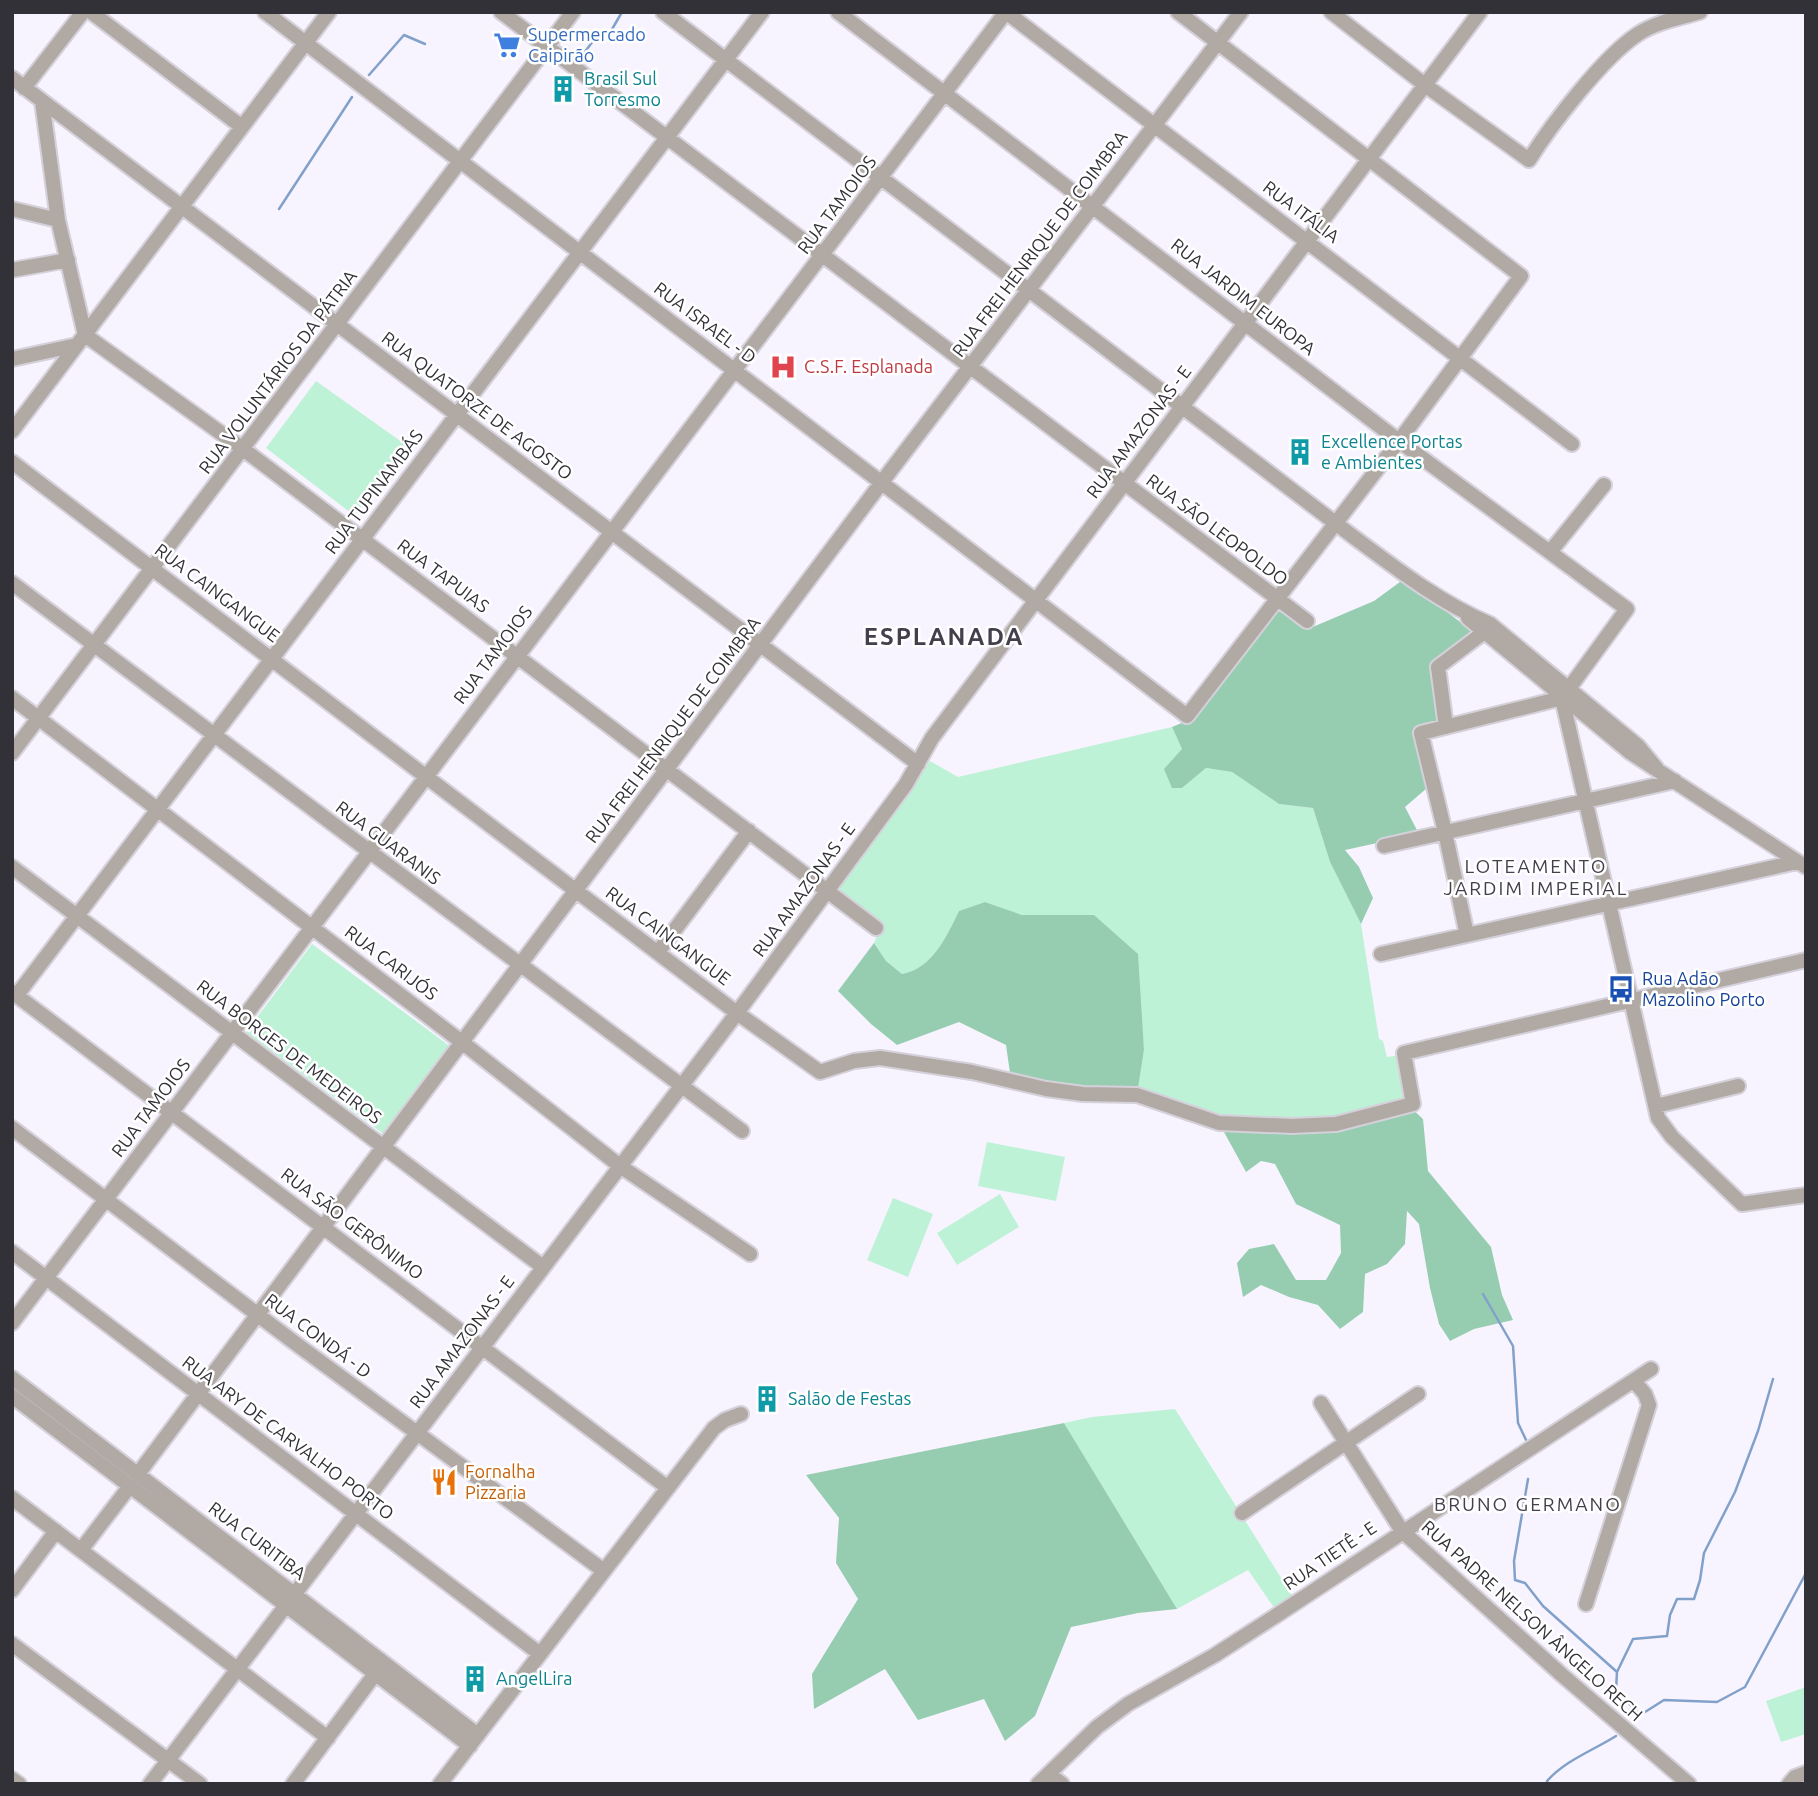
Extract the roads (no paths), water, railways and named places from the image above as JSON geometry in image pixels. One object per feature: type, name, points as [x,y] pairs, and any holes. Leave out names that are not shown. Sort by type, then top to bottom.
[{"type":"street","points":[[18,83],[83,12]]},
{"type":"street","points":[[91,12],[242,127]]},
{"type":"street","name":"RUA ISRAEL - D","points":[[265,12],[1187,716],[1277,599]]},
{"type":"street","points":[[12,431],[329,12]]},
{"type":"street","name":"RUA SÃO LEOPOLDO","points":[[501,12],[1307,621]]},
{"type":"street","name":"RUA VOLUNTÁRIOS DA PÁTRIA","points":[[12,753],[573,12]]},
{"type":"street","points":[[663,12],[1416,583],[1462,612],[1490,624],[1606,727],[1630,753],[1801,865]]},
{"type":"street","name":"RUA TUPINAMBÁS","points":[[15,993],[762,12]]},
{"type":"street","name":"RUA JARDIM EUROPA","points":[[838,12],[1399,441],[1627,609],[1565,693]]},
{"type":"street","name":"RUA TAMOIOS","points":[[12,1324],[1006,12]]},
{"type":"street","name":"RUA ITÁLIA","points":[[1006,12],[1572,444]]},
{"type":"street","points":[[1178,12],[1521,276],[1399,441],[1277,599]]},
{"type":"street","name":"RUA FREI HENRIQUE DE COIMBRA","points":[[81,1550],[882,482],[1241,12]]},
{"type":"street","points":[[1331,12],[1425,86],[1529,160],[1601,67],[1637,34],[1700,12]]},
{"type":"street","name":"RUA AMAZONAS - E","points":[[150,1784],[737,1013],[906,784],[932,738],[1480,12]]},
{"type":"street","name":"RUA QUATORZE DE AGOSTO","points":[[18,83],[918,764]]},
{"type":"street","points":[[43,101],[58,220],[68,260],[81,340]]},
{"type":"street","points":[[12,209],[58,220]]},
{"type":"street","points":[[12,270],[68,260]]},
{"type":"street","points":[[12,359],[81,340]]},
{"type":"street","name":"RUA TAPUIAS","points":[[81,340],[243,449],[876,928]]},
{"type":"street","name":"RUA CAINGANGUE","points":[[12,462],[737,1013],[820,1072],[854,1061],[880,1058],[972,1072],[1046,1089],[1083,1094],[1137,1095],[1219,1123],[1292,1126],[1336,1124],[1413,1104],[1404,1053],[1630,1001]]},
{"type":"street","points":[[1550,552],[1604,485]]},
{"type":"street","name":"RUA GUARANIS","points":[[12,583],[520,967],[742,1131]]},
{"type":"street","points":[[1462,612],[1483,632],[1565,693],[1585,801],[1657,1112],[1672,1137],[1742,1204],[1806,1195]]},
{"type":"street","points":[[1446,727],[1438,667],[1483,632]]},
{"type":"street","points":[[1467,935],[1446,832],[1421,733],[1565,693]]},
{"type":"street","name":"RUA CARIJÓS","points":[[12,698],[620,1166],[750,1254]]},
{"type":"street","points":[[1384,846],[1675,781]]},
{"type":"street","points":[[658,952],[749,831]]},
{"type":"street","points":[[1381,954],[1801,865]]},
{"type":"street","name":"RUA BORGES DE MEDEIROS","points":[[12,867],[543,1268]]},
{"type":"street","points":[[1630,1001],[1806,960]]},
{"type":"street","name":"RUA SÃO GERÔNIMO","points":[[15,993],[668,1488]]},
{"type":"street","points":[[1657,1112],[1738,1086]]},
{"type":"street","name":"RUA CONDÁ - D","points":[[12,1128],[417,1434],[604,1571]]},
{"type":"street","name":"RUA ARY DE CARVALHO PORTO","points":[[12,1252],[540,1654]]},
{"type":"street","name":"RUA TIETÊ - E","points":[[1043,1779],[1097,1727],[1128,1704],[1246,1635],[1651,1369]]},
{"type":"street","name":"RUA CURITIBA","points":[[12,1378],[134,1480],[474,1740]]},
{"type":"street","points":[[1586,1604],[1648,1405],[1648,1399],[1634,1381]]},
{"type":"street","points":[[1242,1513],[1418,1394]]},
{"type":"street","name":"RUA CURITIBA","points":[[12,1396],[134,1480]]},
{"type":"street","name":"RUA PADRE NELSON ÂNGELO RECH","points":[[1321,1403],[1402,1531],[1562,1675],[1689,1784]]},
{"type":"street","points":[[440,1784],[714,1428],[741,1414]]},
{"type":"street","points":[[12,1498],[328,1738]]},
{"type":"street","points":[[12,1590],[56,1531]]},
{"type":"street","name":"RUA CURITIBA","points":[[290,1599],[376,1674],[474,1740]]},
{"type":"street","points":[[12,1644],[200,1784]]},
{"type":"street","points":[[293,1784],[376,1674]]},
{"type":"street","points":[[1789,1784],[1795,1777],[1806,1773]]},
{"type":"street","points":[[12,1779],[19,1784]]},
{"type":"street","points":[[1043,1779],[1062,1784]]},
{"type":"waterway","points":[[569,55],[581,57],[596,37],[611,31],[622,12]]},
{"type":"waterway","points":[[369,75],[404,35],[425,44]]},
{"type":"waterway","points":[[279,209],[352,97]]},
{"type":"waterway","points":[[1483,1294],[1513,1346],[1518,1423],[1527,1442]]},
{"type":"waterway","points":[[1617,1672],[1633,1639],[1667,1636],[1670,1615],[1677,1599],[1694,1599],[1704,1553],[1735,1492],[1758,1431],[1773,1379]]},
{"type":"waterway","points":[[1528,1479],[1514,1561],[1515,1580],[1525,1583],[1543,1606],[1617,1672],[1616,1690],[1640,1715]]},
{"type":"waterway","points":[[1634,1719],[1664,1700],[1717,1702],[1745,1687],[1806,1573]]},
{"type":"waterway","points":[[1548,1784],[1547,1781],[1562,1767],[1616,1736]]},
{"type":"place","name":"Supermercado Caipirão","points":[[507,45]]},
{"type":"place","name":"Brasil Sul Torresmo","points":[[563,89]]},
{"type":"place","name":"C.S.F. Esplanada","points":[[783,367]]},
{"type":"place","name":"Excellence Portas e Ambientes","points":[[1300,452]]},
{"type":"place","name":"Rua Adão Mazolino Porto","points":[[1621,989]]},
{"type":"place","name":"Salão de Festas","points":[[767,1399]]},
{"type":"place","name":"Fornalha Pizzaria","points":[[444,1482]]},
{"type":"place","name":"AngelLira","points":[[475,1679]]},
{"type":"district","name":"ESPLANADA","points":[[944,637]]},
{"type":"district","name":"LOTEAMENTO JARDIM IMPERIAL","points":[[1536,877]]},
{"type":"district","name":"BRUNO GERMANO","points":[[1528,1504]]}]
